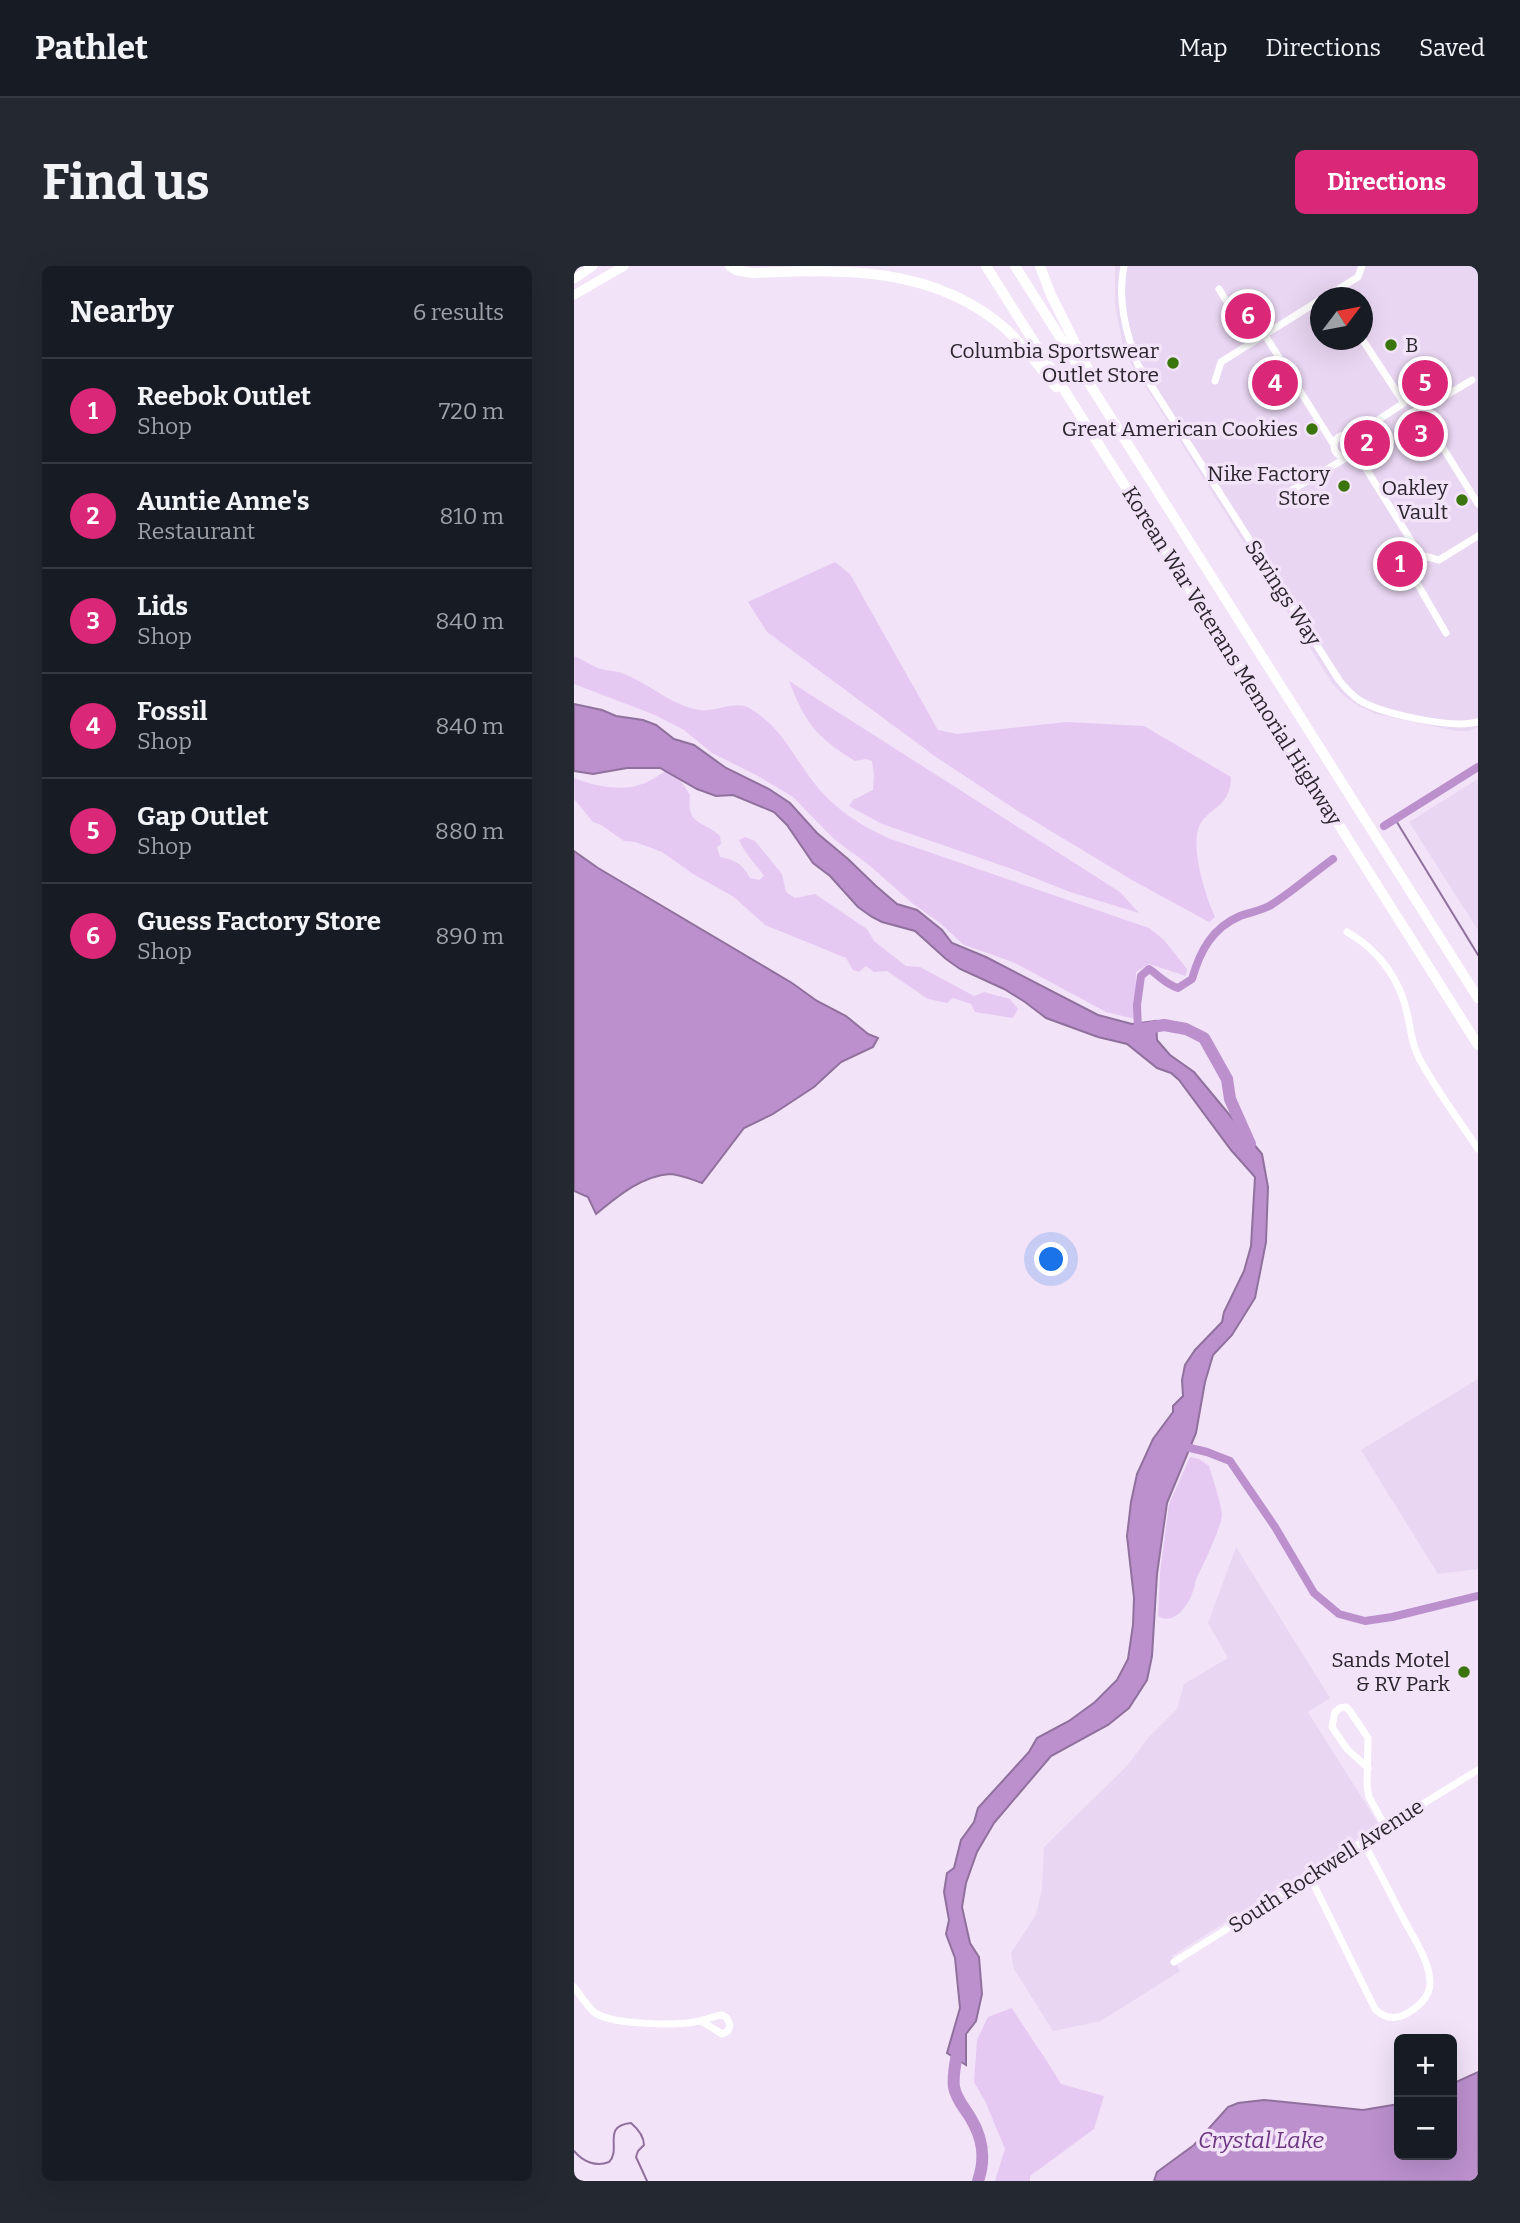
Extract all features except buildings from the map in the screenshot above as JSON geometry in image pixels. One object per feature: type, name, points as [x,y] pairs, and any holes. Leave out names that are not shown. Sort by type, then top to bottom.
[{"type":"highway","points":[[730,266],[752,273],[861,270],[885,272],[949,291],[986,312],[1007,330],[1084,422]]},
{"type":"highway","name":"Korean War Veterans Memorial Highway","points":[[986,266],[1478,1045]]},
{"type":"highway","name":"Korean War Veterans Memorial Highway","points":[[1015,266],[1478,998]]},
{"type":"highway","points":[[1040,266],[1051,296],[1109,415]]},
{"type":"main road","points":[[574,279],[593,266]]},
{"type":"main road","points":[[574,295],[624,266]]},
{"type":"street","name":"Savings Way","points":[[1124,266],[1121,282],[1124,320],[1138,365],[1339,680],[1349,692],[1371,706],[1455,725],[1478,722]]},
{"type":"street","points":[[1344,287],[1357,277],[1362,266]]},
{"type":"street","points":[[1219,289],[1252,343]]},
{"type":"street","points":[[1215,381],[1221,362],[1310,307]]},
{"type":"street","points":[[1265,335],[1334,445],[1336,454],[1347,457]]},
{"type":"street","points":[[1370,350],[1404,403],[1420,411],[1478,504]]},
{"type":"street","points":[[1420,411],[1472,380]]},
{"type":"street","points":[[1334,445],[1335,439],[1341,435],[1352,437],[1404,403]]},
{"type":"street","points":[[1352,437],[1356,443],[1355,451],[1420,555],[1439,560],[1478,536]]},
{"type":"street","points":[[1292,490],[1355,451]]},
{"type":"street","points":[[1420,555],[1414,578],[1446,634]]},
{"type":"street","points":[[1347,932],[1364,942],[1381,959],[1396,982],[1404,1000],[1410,1035],[1420,1061],[1478,1149]]},
{"type":"street","points":[[1368,1768],[1347,1749],[1332,1727],[1335,1712],[1340,1708],[1346,1707],[1350,1711],[1368,1738],[1369,1797],[1385,1826]]},
{"type":"street","name":"South Rockwell Avenue","points":[[1174,1962],[1310,1877],[1385,1826],[1478,1770]]},
{"type":"street","points":[[1310,1877],[1375,2009],[1381,2015],[1389,2017],[1408,2013],[1418,2006],[1429,1990],[1429,1974],[1418,1947],[1363,1842]]},
{"type":"street","points":[[576,1990],[596,2013],[604,2016],[648,2024],[701,2021]]},
{"type":"shaded area","points":[[1115,266],[1478,266],[1478,727],[1469,731],[1456,731],[1376,714],[1344,696],[1332,683],[1129,360],[1122,342],[1115,304]]},
{"type":"shaded area","points":[[835,562],[850,574],[938,730],[957,734],[1066,722],[1144,726],[1231,777],[1225,799],[1202,821],[1196,842],[1200,869],[1215,917],[1209,922],[1132,880],[1021,813],[936,757],[767,632],[748,602]]},
{"type":"shaded area","points":[[574,656],[598,668],[634,678],[690,708],[706,710],[739,705],[751,709],[773,726],[826,797],[860,823],[888,838],[1149,928],[1164,940],[1187,969],[1186,976],[1149,964],[1136,972],[1135,1019],[1106,1012],[1013,962],[964,945],[834,839],[793,797],[712,753],[684,730],[655,715],[574,684]]},
{"type":"shaded area","points":[[789,681],[1120,892],[1139,913],[1070,892],[882,824],[849,806],[853,800],[873,790],[872,761],[855,761],[821,736],[807,719]]},
{"type":"shaded area","points":[[668,770],[677,775],[690,795],[689,805],[693,817],[720,836],[721,844],[717,847],[720,857],[738,863],[750,878],[759,880],[764,876],[739,840],[745,837],[755,841],[782,874],[786,892],[795,898],[815,894],[867,929],[874,941],[906,966],[920,967],[974,996],[984,992],[1010,999],[1018,1009],[1013,1018],[975,1012],[971,1004],[953,998],[947,1003],[928,999],[887,971],[874,972],[866,966],[859,972],[853,970],[846,958],[765,925],[734,897],[693,874],[662,852],[624,841],[593,822],[574,799],[574,778],[599,786],[626,788],[646,783]]},
{"type":"shaded area","points":[[1478,779],[1478,930],[1409,822]]},
{"type":"shaded area","points":[[1478,1379],[1478,1569],[1438,1574],[1361,1450]]},
{"type":"shaded area","points":[[1190,1457],[1209,1466],[1222,1514],[1188,1602],[1175,1616],[1164,1618],[1158,1616],[1160,1573],[1169,1504]]},
{"type":"shaded area","points":[[1236,1547],[1330,1698],[1308,1712],[1379,1825],[1172,1956],[1180,1971],[1101,2021],[1053,2031],[1014,1969],[1011,1953],[1036,1915],[1042,1889],[1044,1847],[1127,1766],[1148,1738],[1177,1709],[1184,1684],[1228,1658],[1208,1623]]},
{"type":"shaded area","points":[[1012,2008],[1061,2084],[1104,2096],[1094,2129],[1030,2176],[1030,2181],[995,2181],[1005,2149],[974,2082],[977,2040],[988,2017]]},
{"type":"water","points":[[574,704],[656,725],[674,739],[694,745],[726,768],[769,789],[790,803],[817,833],[897,904],[917,910],[942,930],[952,943],[986,957],[1098,1015],[1132,1024],[1156,1021],[1157,1040],[1170,1055],[1194,1072],[1262,1154],[1268,1187],[1266,1242],[1255,1298],[1232,1335],[1213,1355],[1196,1433],[1167,1503],[1157,1574],[1152,1656],[1147,1680],[1129,1708],[1108,1725],[1051,1756],[994,1823],[977,1852],[966,1883],[962,1907],[970,1943],[979,1957],[982,1994],[976,2021],[966,2034],[966,2065],[947,2053],[960,2008],[955,1958],[946,1934],[949,1920],[944,1892],[947,1873],[954,1868],[961,1840],[974,1822],[978,1808],[1029,1752],[1037,1738],[1069,1721],[1095,1702],[1117,1680],[1128,1659],[1134,1598],[1127,1536],[1137,1474],[1153,1439],[1173,1412],[1173,1406],[1183,1396],[1185,1365],[1195,1350],[1222,1322],[1224,1312],[1244,1271],[1251,1246],[1255,1177],[1171,1073],[1157,1068],[1127,1044],[1098,1037],[1046,1018],[1004,989],[960,969],[915,931],[872,917],[813,863],[787,825],[774,812],[733,795],[716,796],[697,789],[660,768],[627,768],[593,774],[574,771]]},
{"type":"water","points":[[574,851],[878,1038],[873,1047],[841,1062],[814,1087],[773,1114],[744,1128],[702,1183],[674,1174],[659,1176],[630,1188],[596,1214],[588,1197],[574,1191]]},
{"type":"water","name":"Crystal Lake","points":[[1478,2072],[1478,2181],[1154,2181],[1157,2172],[1194,2145],[1228,2107],[1264,2100],[1363,2110],[1394,2105],[1394,2160],[1457,2160],[1457,2082]]},
{"type":"waterway","points":[[1384,826],[1478,767]]},
{"type":"waterway","points":[[1395,819],[1478,955]]},
{"type":"waterway","points":[[1138,1030],[1137,1005],[1141,976],[1149,969],[1178,988],[1192,979],[1203,950],[1222,927],[1240,916],[1271,905],[1333,859]]},
{"type":"waterway","points":[[1142,1029],[1164,1025],[1186,1029],[1204,1038],[1227,1079],[1230,1099],[1250,1144]]},
{"type":"waterway","points":[[1182,1446],[1230,1461],[1275,1527],[1314,1593],[1339,1614],[1365,1621],[1478,1596]]},
{"type":"waterway","points":[[959,2043],[954,2087],[980,2140],[982,2164],[978,2181]]},
{"type":"waterway","points":[[574,2151],[590,2162],[609,2162],[614,2151],[614,2133],[622,2125],[631,2123],[643,2139],[644,2145],[636,2157],[647,2181]]},
{"type":"place","name":"Guess Factory Store","points":[[1248,316]]},
{"type":"place","name":"B","points":[[1391,345]]},
{"type":"place","name":"Columbia Sportswear Outlet Store","points":[[1173,363]]},
{"type":"place","name":"Fossil","points":[[1275,383]]},
{"type":"place","name":"Gap Outlet","points":[[1425,383]]},
{"type":"place","name":"Great American Cookies","points":[[1312,429]]},
{"type":"place","name":"Lids","points":[[1421,434]]},
{"type":"place","name":"Auntie Anne's","points":[[1367,443]]},
{"type":"place","name":"Nike Factory Store","points":[[1344,486]]},
{"type":"place","name":"Oakley Vault","points":[[1462,500]]},
{"type":"place","name":"Reebok Outlet","points":[[1400,564]]},
{"type":"place","name":"Sands Motel & RV Park","points":[[1464,1672]]}]
